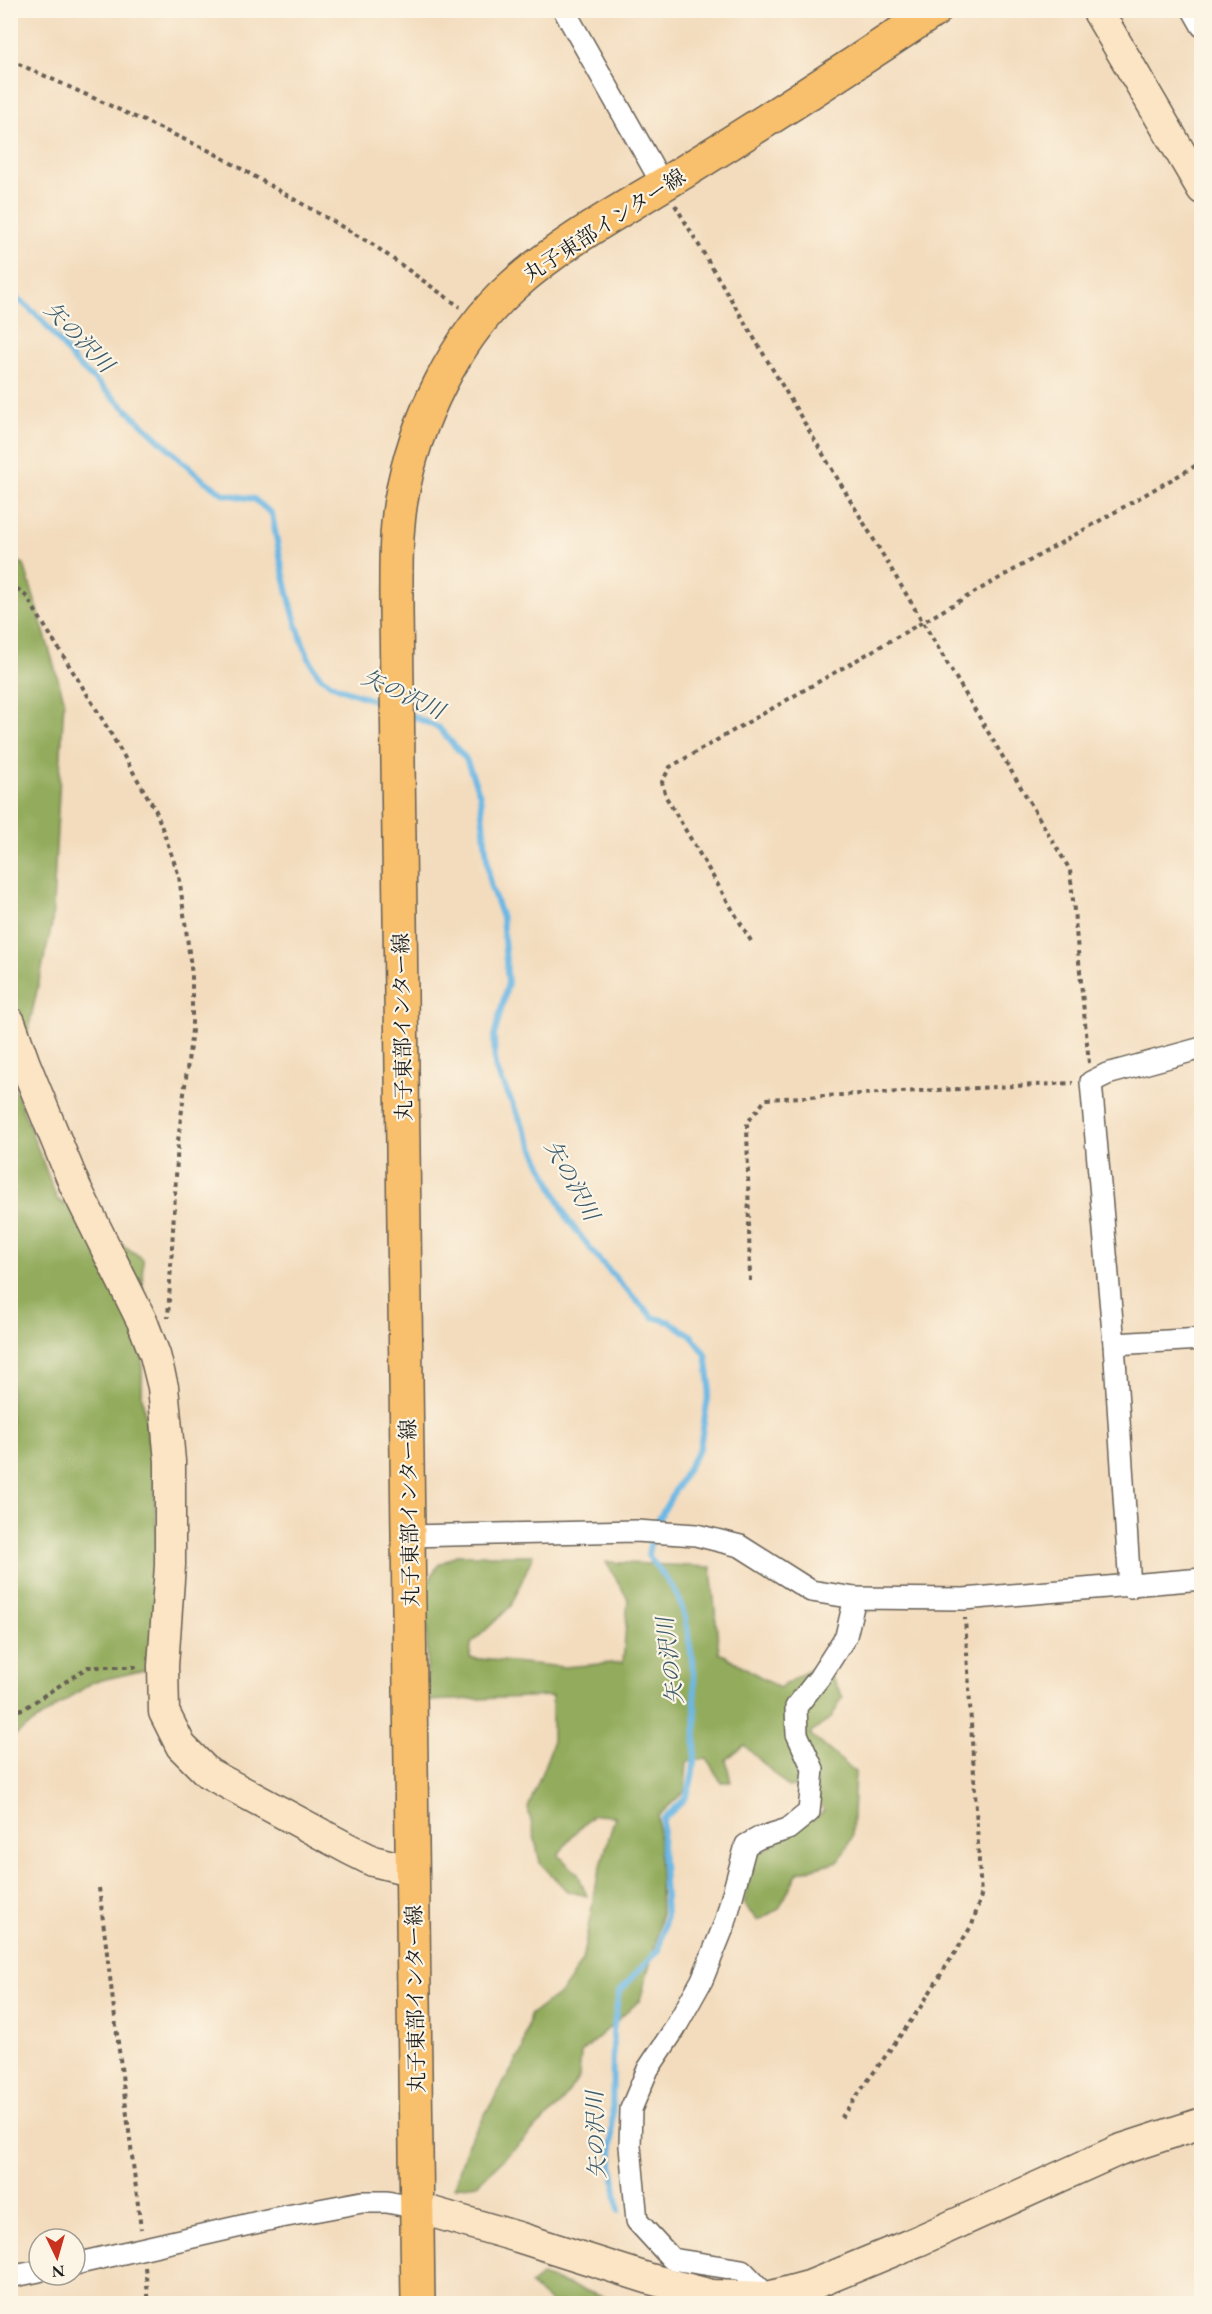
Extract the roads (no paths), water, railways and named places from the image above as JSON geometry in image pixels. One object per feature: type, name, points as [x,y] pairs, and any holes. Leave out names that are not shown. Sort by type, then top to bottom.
[{"type":"main road","name":"丸子東部インター線","points":[[418,2304],[396,609],[398,526],[407,473],[429,410],[460,348],[480,321],[514,285],[552,256],[805,97],[935,10]]},
{"type":"street","points":[[564,10],[663,185]]},
{"type":"street","points":[[1097,10],[1202,189]]},
{"type":"street","points":[[1193,10],[1202,26]]},
{"type":"street","points":[[10,1022],[75,1186],[142,1321],[155,1355],[163,1387],[170,1461],[170,1565],[164,1666],[164,1712],[181,1746],[208,1773],[349,1850],[373,1861],[413,1871]]},
{"type":"street","points":[[1130,1587],[1114,1344],[1091,1082],[1107,1074],[1202,1048]]},
{"type":"street","points":[[1114,1344],[1202,1339]]},
{"type":"street","points":[[409,1536],[636,1531],[696,1535],[740,1546],[812,1591],[855,1598],[964,1599],[1130,1587],[1202,1579]]},
{"type":"street","points":[[768,2300],[742,2270],[672,2259],[638,2220],[630,2146],[631,2109],[648,2069],[674,2031],[702,1980],[725,1923],[746,1845],[759,1838],[788,1829],[809,1812],[813,1769],[797,1734],[796,1707],[819,1678],[846,1636],[855,1598]]},
{"type":"street","points":[[87,2262],[276,2218],[362,2202],[387,2202],[418,2208],[650,2279],[712,2295],[768,2300],[809,2286],[918,2241],[1119,2151],[1198,2129]]},
{"type":"street","points":[[10,2277],[27,2273]]},
{"type":"waterway","name":"矢の沢川","points":[[10,296],[22,302],[42,320],[76,363],[202,479],[224,494],[254,499],[272,514],[296,623],[312,663],[326,681],[387,705]]},
{"type":"waterway","name":"矢の沢川","points":[[408,714],[439,728],[466,759],[480,795],[490,884],[502,918],[508,983],[494,1036],[495,1067],[568,1220],[601,1262],[653,1317],[670,1322],[692,1336],[706,1355],[710,1384],[700,1447],[653,1529],[648,1555],[675,1591],[686,1622],[695,1698],[695,1752],[688,1792],[681,1803],[663,1819],[662,1846],[666,1916],[659,1949],[619,1992],[613,2031],[612,2165],[619,2211]]}]
